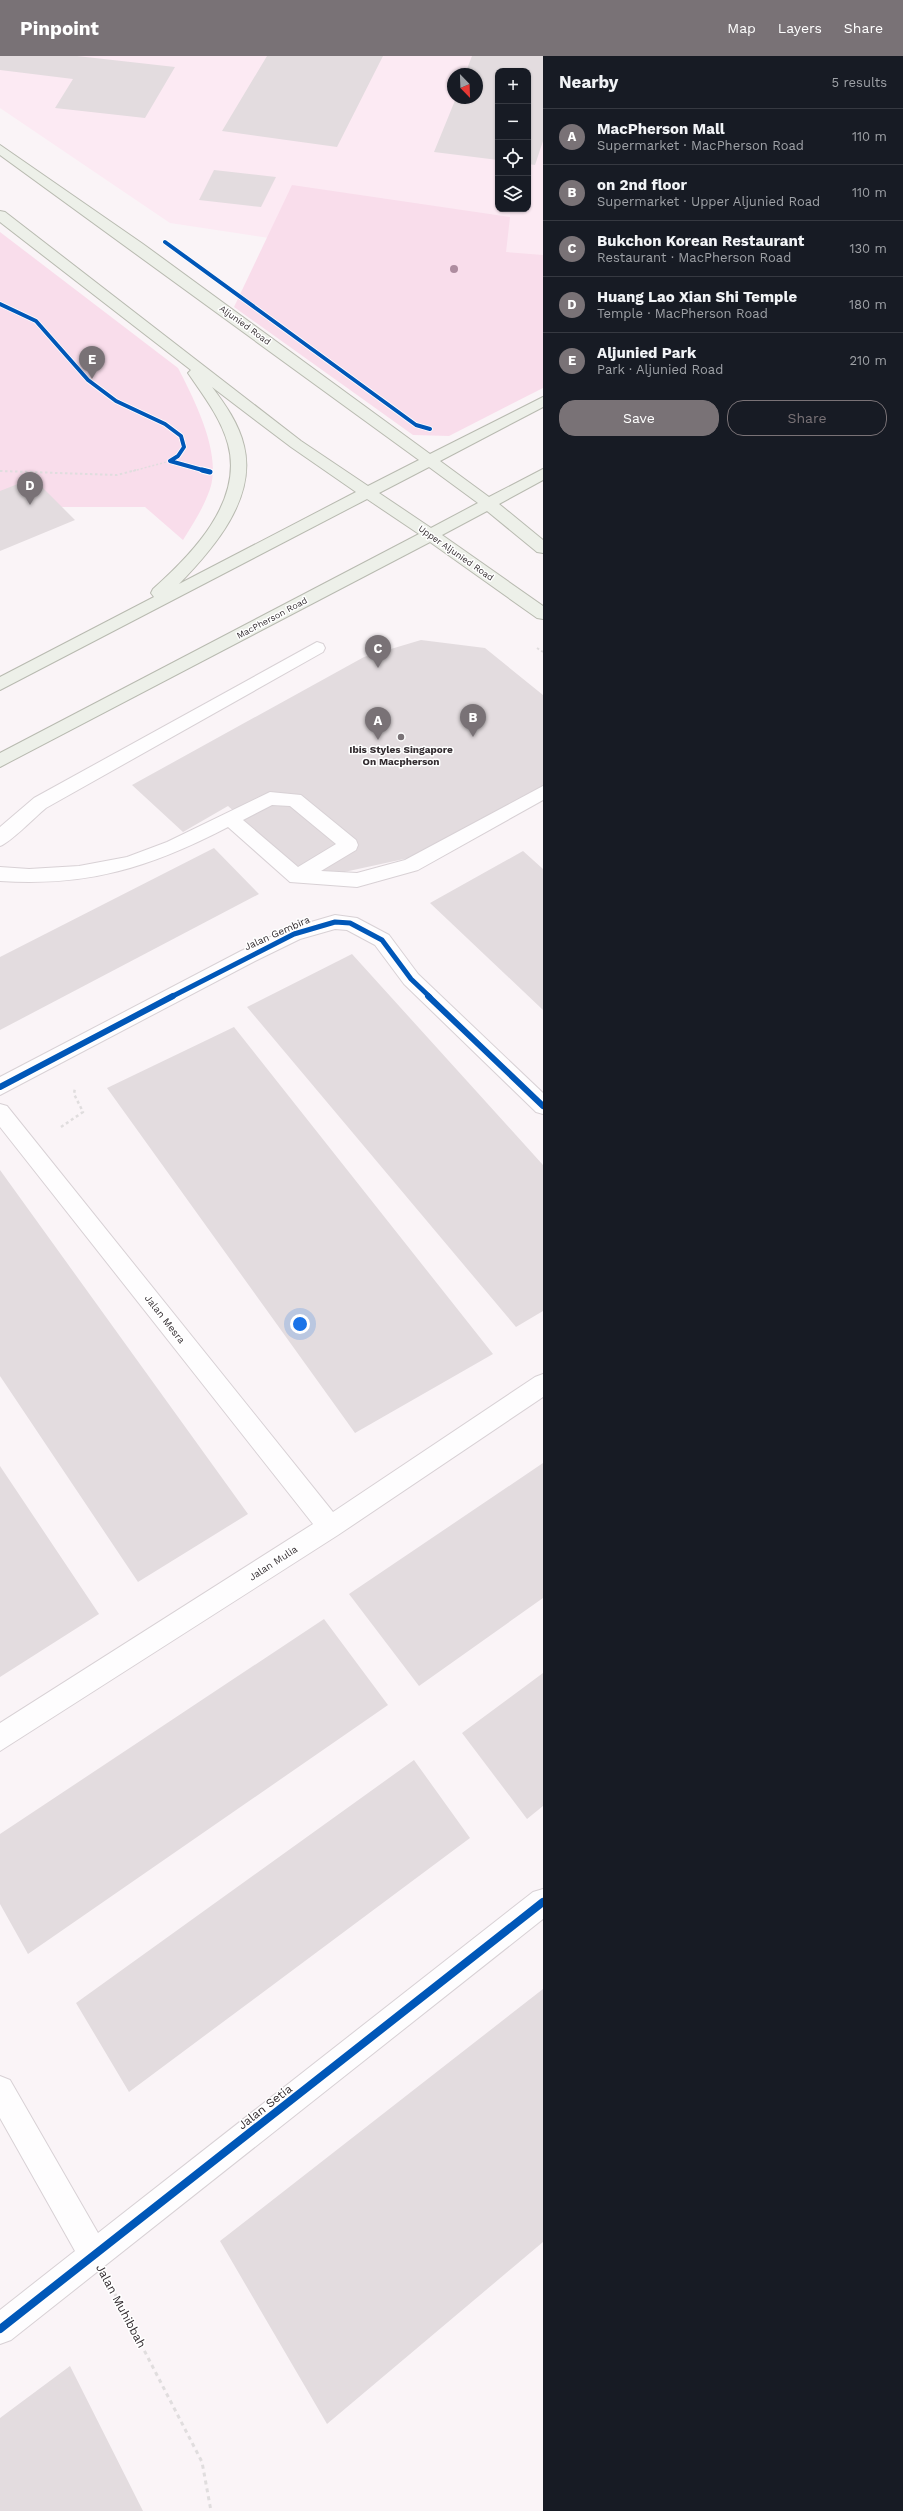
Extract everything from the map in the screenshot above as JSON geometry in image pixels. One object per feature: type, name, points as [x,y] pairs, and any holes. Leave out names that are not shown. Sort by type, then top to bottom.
[{"type":"main road","name":"Aljunied Road","points":[[0,149],[145,252],[488,503]]},
{"type":"main road","points":[[0,215],[296,444],[367,493]]},
{"type":"main road","points":[[136,614],[198,554],[226,512],[237,479],[238,453],[232,435],[207,389],[180,353]]},
{"type":"main road","points":[[0,684],[543,401]]},
{"type":"main road","name":"MacPherson Road","points":[[0,761],[431,535],[543,474]]},
{"type":"main road","name":"Upper Aljunied Road","points":[[367,493],[431,535],[543,614]]},
{"type":"main road","points":[[488,503],[543,548]]},
{"type":"street","points":[[0,839],[14,824],[40,803],[317,648]]},
{"type":"street","points":[[230,819],[297,878],[357,880],[411,865],[543,792]]},
{"type":"street","points":[[0,874],[29,876],[79,873],[129,863],[174,847],[270,798],[295,800],[349,845],[297,878]]},
{"type":"street","name":"Jalan Gembira","points":[[0,1087],[254,953],[294,934],[335,922],[350,923],[382,940],[411,979],[543,1106]]},
{"type":"street","name":"Jalan Mesra","points":[[0,1112],[330,1528]]},
{"type":"street","name":"Jalan Mulia","points":[[0,1738],[330,1528],[543,1384]]},
{"type":"street","name":"Jalan Setia","points":[[0,2329],[543,1902]]},
{"type":"street","name":"Jalan Muhibbah","points":[[0,2090],[94,2255]]},
{"type":"path","points":[[0,471],[116,475],[174,460]]},
{"type":"shaded area","points":[[0,56],[543,56],[543,276],[485,271],[170,223],[0,108]]},
{"type":"shaded area","points":[[292,185],[510,217],[506,252],[543,255],[543,388],[449,436],[413,435],[234,307]]},
{"type":"shaded area","points":[[0,232],[178,368],[198,410],[204,427],[212,459],[213,475],[208,496],[183,540],[145,507],[0,507]]},
{"type":"building","points":[[0,56],[77,56],[175,67],[145,118],[55,108],[73,79],[0,70]]},
{"type":"building","points":[[267,56],[383,56],[337,147],[222,131]]},
{"type":"building","points":[[472,56],[543,56],[543,141],[535,165],[531,164],[531,68],[495,68],[495,160],[434,152],[454,104],[483,104],[483,68],[467,68]]},
{"type":"building","points":[[214,170],[276,177],[261,207],[199,200]]},
{"type":"building","points":[[33,478],[75,520],[0,551],[0,491]]},
{"type":"building","points":[[421,640],[485,648],[543,695],[543,789],[427,854],[335,874],[294,865],[228,806],[183,832],[132,785],[364,657]]},
{"type":"building","points":[[214,848],[259,894],[0,1030],[0,957]]},
{"type":"building","points":[[523,851],[543,869],[543,1010],[430,903]]},
{"type":"building","points":[[352,954],[543,1165],[543,1311],[516,1327],[247,1007]]},
{"type":"building","points":[[234,1027],[493,1354],[355,1433],[107,1088]]},
{"type":"building","points":[[0,1170],[248,1514],[138,1582],[0,1376]]},
{"type":"building","points":[[543,1463],[543,1598],[419,1686],[349,1594]]},
{"type":"building","points":[[0,1466],[99,1614],[0,1677]]},
{"type":"building","points":[[324,1619],[388,1705],[28,1954],[0,1904],[0,1834]]},
{"type":"building","points":[[543,1673],[543,1806],[527,1819],[462,1733]]},
{"type":"building","points":[[414,1760],[470,1838],[129,2092],[76,2003]]},
{"type":"building","points":[[543,1989],[543,2242],[327,2424],[220,2241]]},
{"type":"building","points":[[70,2366],[143,2511],[0,2511],[0,2418]]},
{"type":"cycle path","points":[[165,242],[416,425],[430,429]]},
{"type":"cycle path","points":[[0,304],[36,321],[88,380],[116,401],[165,424],[181,436],[184,447],[178,456],[170,461],[210,472]]},
{"type":"cycle path","points":[[0,1087],[248,956],[294,934],[335,922],[350,923],[382,940],[411,979],[543,1106]]},
{"type":"cycle path","points":[[0,2329],[543,1902]]},
{"type":"place","name":"Aljunied Park","points":[[92,379]]},
{"type":"place","name":"Huang Lao Xian Shi Temple","points":[[30,505]]},
{"type":"place","name":"Bukchon Korean Restaurant","points":[[378,668]]},
{"type":"place","name":"Ibis Styles Singapore On Macpherson","points":[[401,737]]},
{"type":"place","name":"on 2nd floor","points":[[473,737]]},
{"type":"place","name":"MacPherson Mall","points":[[378,740]]}]
